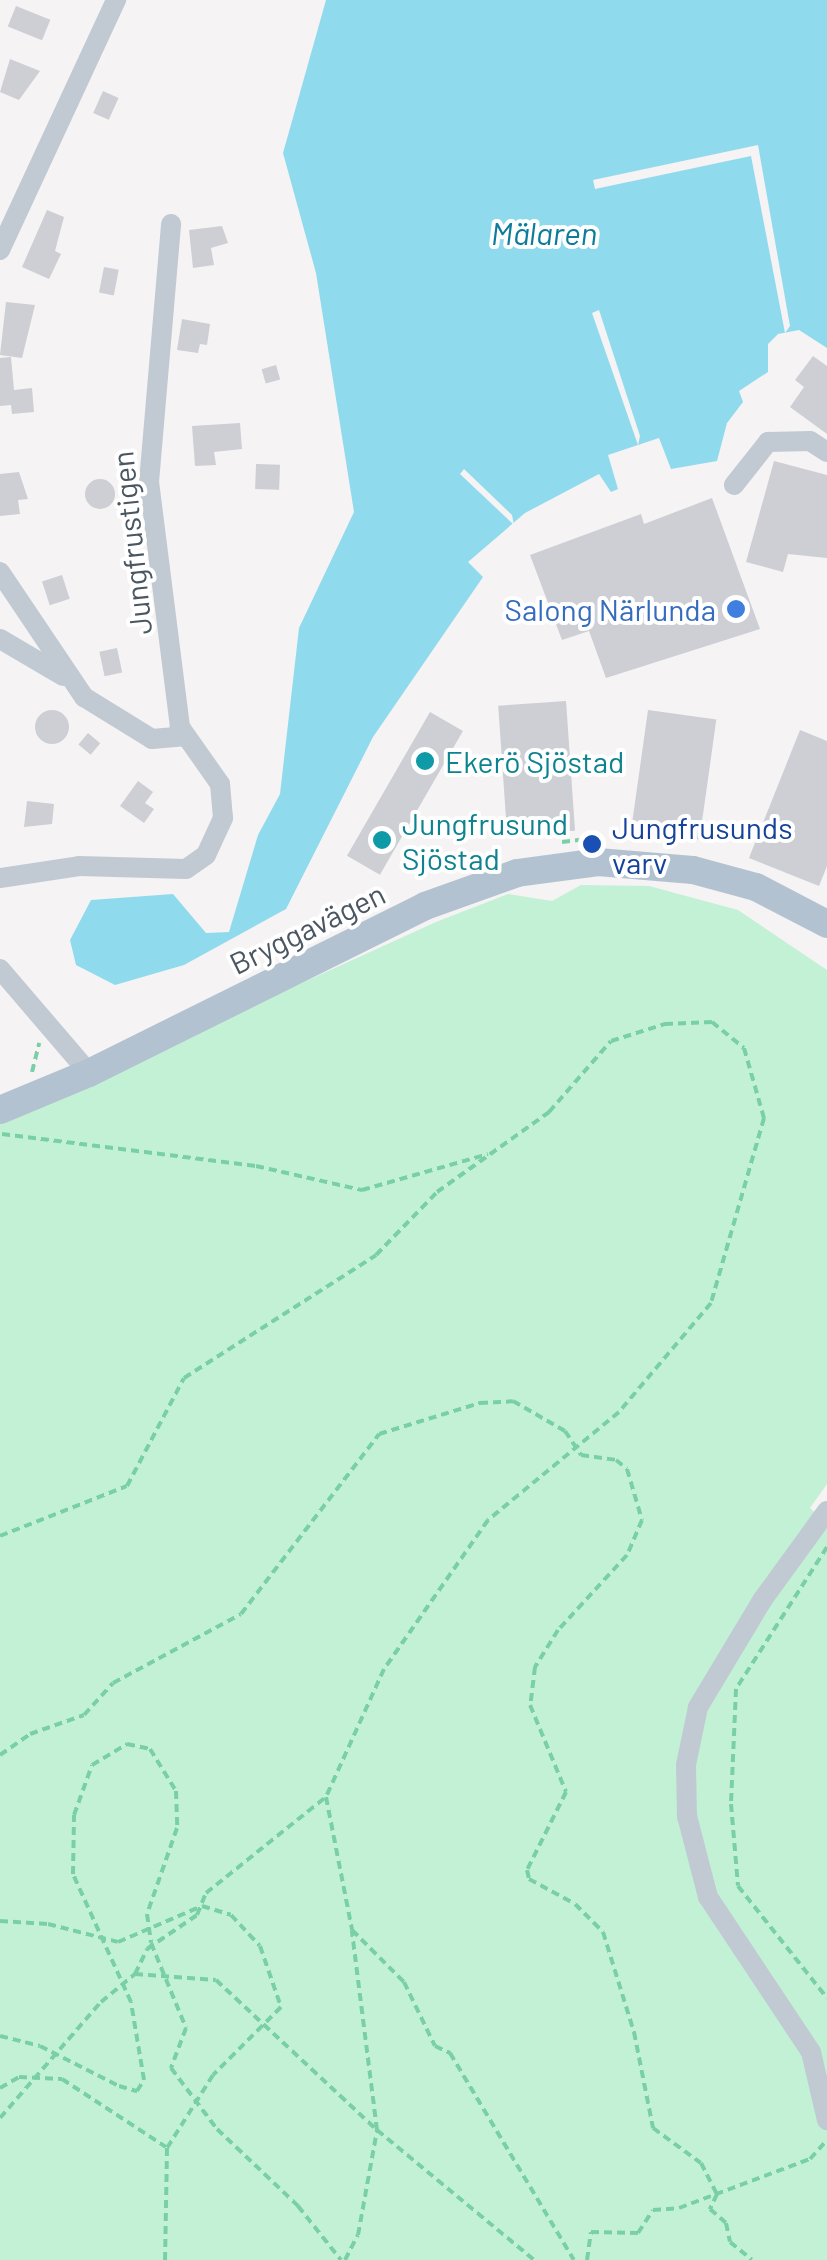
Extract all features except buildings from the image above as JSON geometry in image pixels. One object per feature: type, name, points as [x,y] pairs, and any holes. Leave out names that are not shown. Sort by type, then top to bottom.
[{"type":"main road","name":"Bryggavägen","points":[[0,1110],[89,1073],[425,906],[530,870],[598,862],[693,870],[756,888],[827,924]]},
{"type":"street","points":[[0,250],[116,0]]},
{"type":"street","name":"Jungfrustigen","points":[[171,224],[148,482],[184,736]]},
{"type":"street","points":[[734,484],[768,442],[810,441],[827,452]]},
{"type":"street","points":[[0,572],[65,677]]},
{"type":"street","points":[[0,639],[65,677],[141,734],[184,736],[212,768],[224,799],[218,836],[206,855],[186,869],[78,866],[0,878]]},
{"type":"street","points":[[0,969],[89,1073]]},
{"type":"street","points":[[827,1511],[762,1599],[698,1707],[686,1765],[687,1816],[708,1896],[811,2052],[827,2120]]},
{"type":"path","points":[[0,1536],[126,1486],[184,1378],[376,1255],[438,1192],[549,1112],[611,1041],[665,1024],[712,1022],[744,1048],[764,1118],[711,1303],[619,1412],[488,1520],[384,1669],[326,1797],[238,1865],[206,1893],[202,1906],[152,1946],[135,1974],[0,2118]]},
{"type":"path","points":[[0,1133],[256,1166],[362,1190],[492,1153]]},
{"type":"path","points":[[0,1754],[30,1734],[84,1715],[114,1683],[241,1614],[379,1434],[480,1403],[512,1401],[565,1431],[576,1448],[591,1460],[616,1460],[627,1469],[642,1520],[627,1555],[558,1630],[535,1667],[530,1704],[566,1792],[528,1870],[530,1878],[575,1904],[603,1932],[653,2128],[702,2163],[717,2194]]},
{"type":"path","points":[[827,1547],[736,1689],[730,1804],[738,1886],[827,1998]]},
{"type":"path","points":[[0,2036],[57,2054],[137,2091],[144,2080],[122,1984],[97,1937],[74,1874],[74,1815],[92,1765],[128,1744],[150,1749],[176,1792],[177,1828],[147,1914],[152,1946],[186,2028],[171,2068],[193,2101],[298,2206],[343,2260],[358,2236],[377,2130],[352,1930],[326,1797]]},
{"type":"path","points":[[0,1921],[118,1942],[202,1906],[231,1915],[260,1946],[281,2008],[193,2101],[166,2148],[165,2260]]},
{"type":"path","points":[[352,1930],[404,1982],[435,2046],[450,2053],[574,2260]]},
{"type":"path","points":[[135,1974],[216,1980],[377,2130],[534,2260]]},
{"type":"path","points":[[0,2088],[41,2074],[62,2079],[166,2148]]},
{"type":"path","points":[[586,2260],[591,2232],[638,2232],[654,2210],[717,2194],[810,2159],[827,2140]]},
{"type":"path","points":[[717,2194],[710,2209],[726,2223],[730,2242],[752,2260]]},
{"type":"green space","points":[[581,885],[649,886],[738,910],[827,970],[827,1484],[810,1508],[827,1523],[827,2260],[0,2260],[0,1120],[436,922],[508,894],[552,901]]},
{"type":"water","name":"Mälaren","points":[[326,0],[827,0],[827,348],[799,330],[778,334],[768,344],[768,372],[739,391],[743,402],[727,423],[717,461],[671,469],[659,438],[608,455],[618,489],[611,492],[599,474],[525,513],[468,562],[483,577],[373,737],[286,909],[184,965],[115,985],[76,965],[70,940],[91,900],[173,894],[206,933],[229,932],[258,835],[280,794],[299,628],[354,512],[316,273],[283,153]]},
{"type":"pier","points":[[758,145],[790,326],[785,333],[751,156],[595,189],[593,180]]},
{"type":"pier","points":[[599,310],[640,436],[638,445],[592,313]]},
{"type":"pier","points":[[464,469],[512,515],[514,525],[460,474]]},
{"type":"place","name":"Salong Närlunda","points":[[736,609]]},
{"type":"place","name":"Ekerö Sjöstad","points":[[425,761]]},
{"type":"place","name":"Jungfrusund Sjöstad","points":[[382,840]]},
{"type":"place","name":"Jungfrusunds varv","points":[[592,844]]}]
